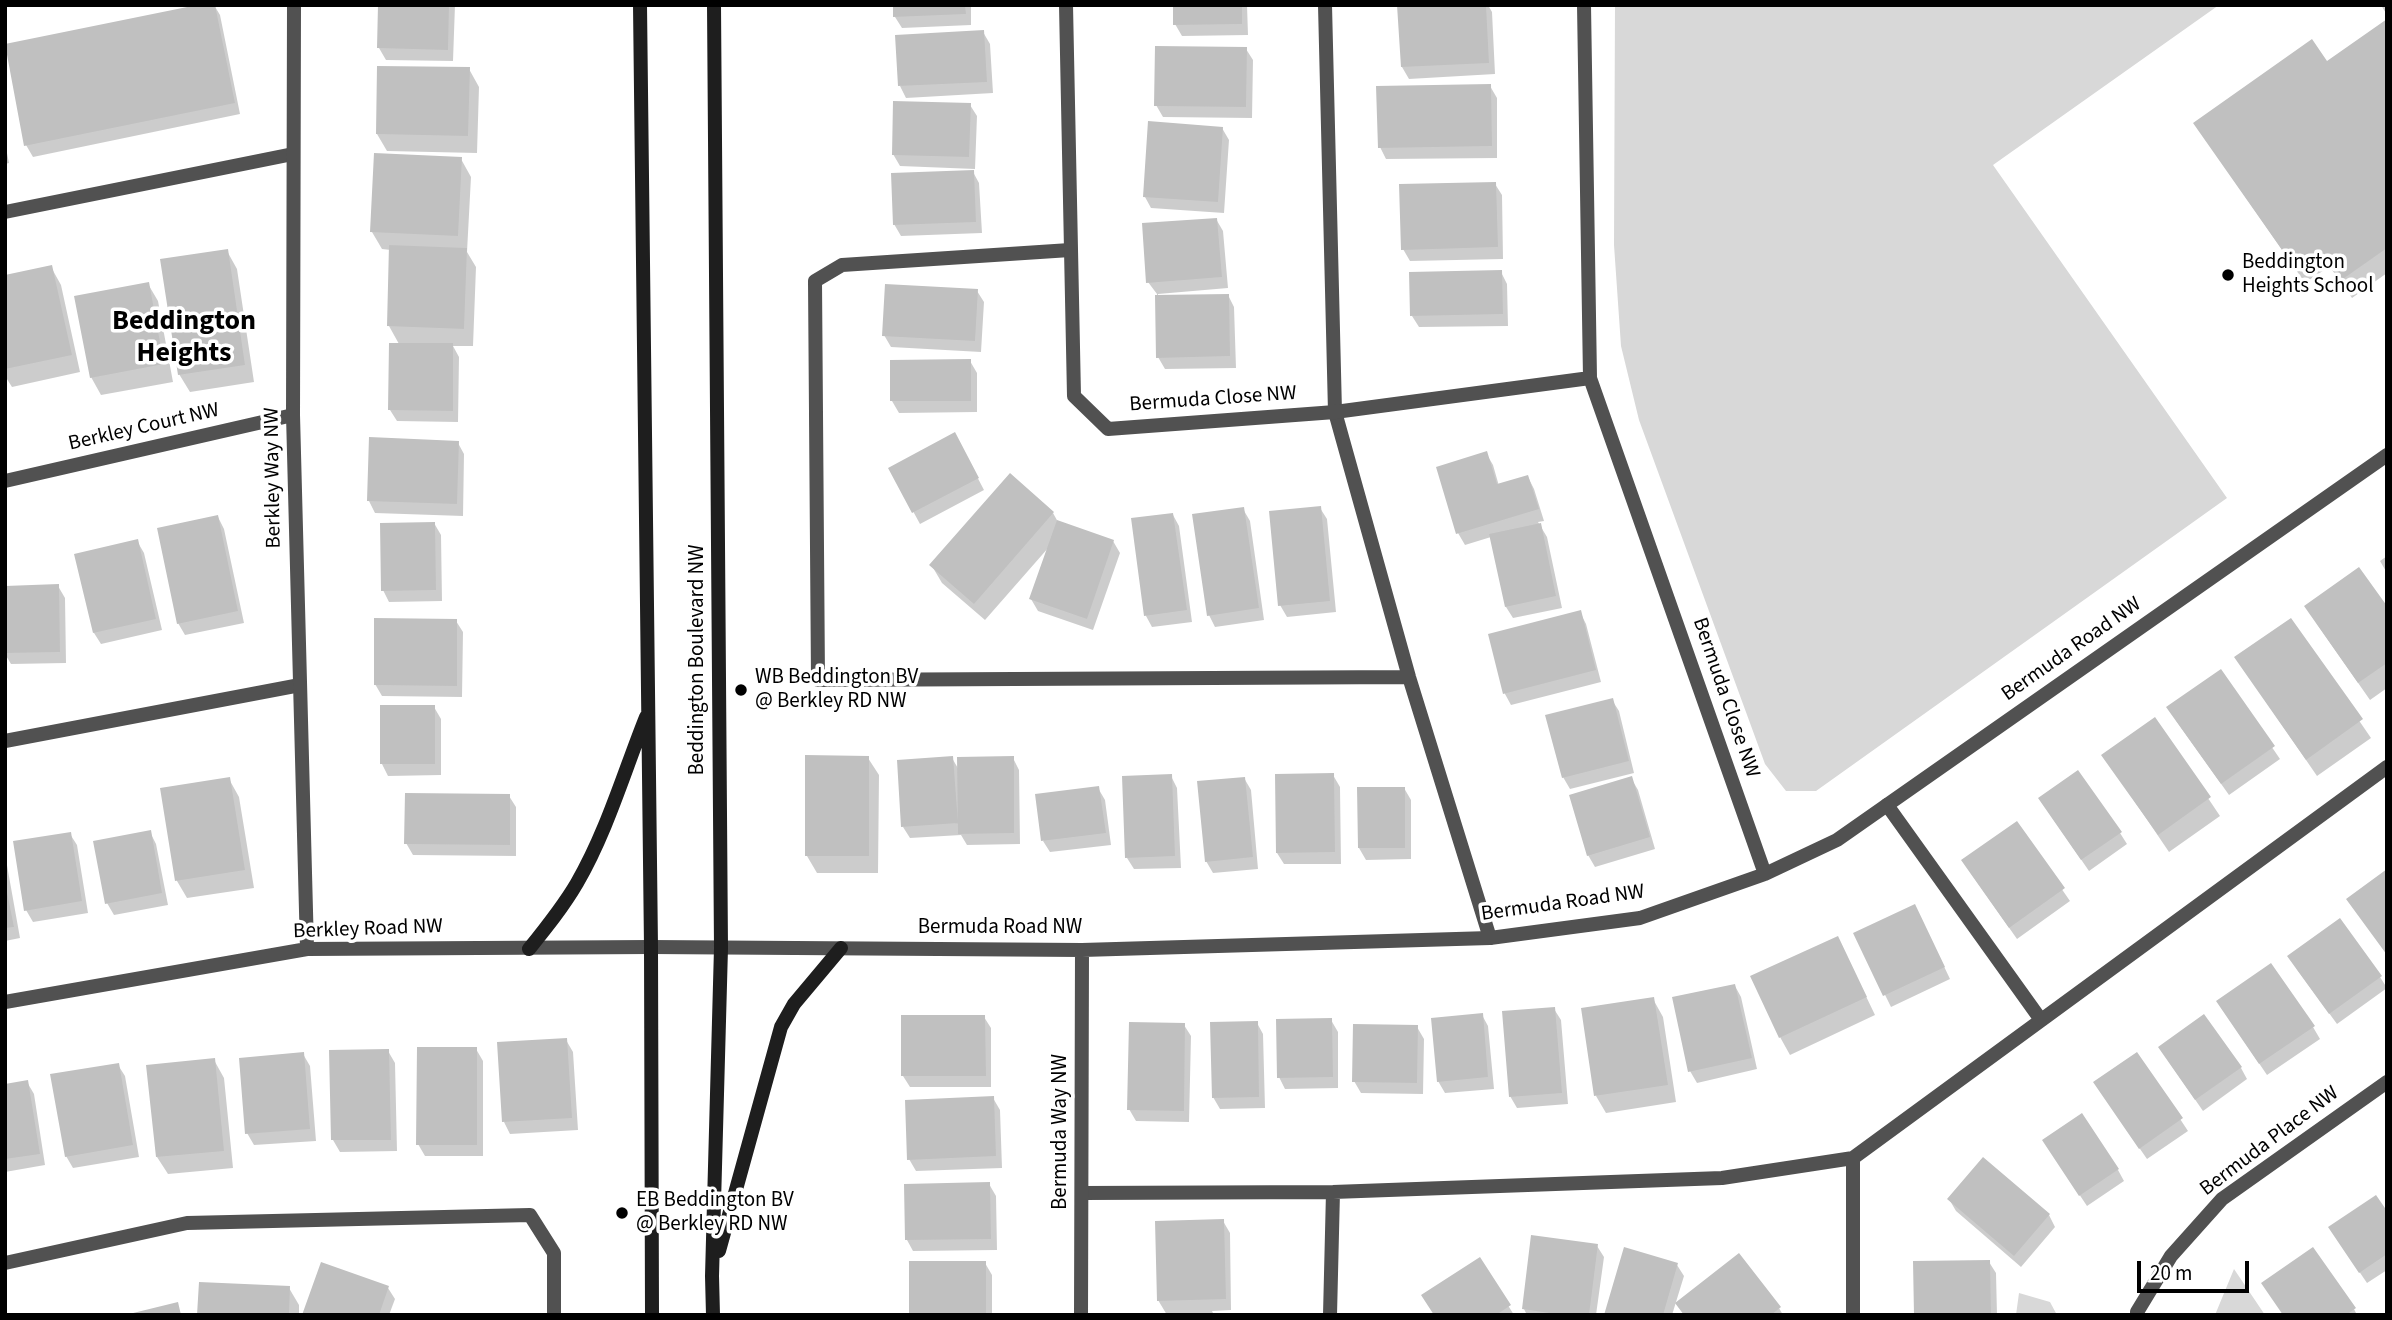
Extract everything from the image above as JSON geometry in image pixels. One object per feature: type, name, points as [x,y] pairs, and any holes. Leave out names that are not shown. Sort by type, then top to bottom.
[{"type":"main road","points":[[640,5],[649,709],[652,1315]]},
{"type":"main road","name":"Beddington Boulevard NW","points":[[713,5],[721,948],[713,1315]]},
{"type":"main road","points":[[529,949],[562,905],[596,846],[649,709]]},
{"type":"main road","points":[[712,1276],[781,1027],[794,1004],[841,948]]},
{"type":"street","name":"Berkley Way NW","points":[[294,5],[293,415],[307,949]]},
{"type":"street","name":"Bermuda Close NW","points":[[1066,5],[1074,396],[1108,429],[1335,412],[1590,377]]},
{"type":"street","points":[[1325,5],[1335,412],[1409,677],[1490,938]]},
{"type":"street","name":"Bermuda Close NW","points":[[1584,5],[1590,377],[1765,874]]},
{"type":"street","points":[[5,212],[293,154]]},
{"type":"street","points":[[1070,250],[842,265],[815,281],[818,680],[1409,677]]},
{"type":"street","name":"Berkley Court NW","points":[[5,481],[293,415]]},
{"type":"street","name":"Bermuda Road NW","points":[[651,947],[1082,950],[1490,938],[1640,918],[1765,874],[1837,840],[2387,455]]},
{"type":"street","points":[[5,741],[300,685]]},
{"type":"street","points":[[1083,1193],[1333,1192],[1722,1178],[1853,1158],[2387,767]]},
{"type":"street","points":[[1887,805],[2041,1020]]},
{"type":"street","name":"Berkley Road NW","points":[[5,1002],[307,949],[651,947]]},
{"type":"street","name":"Bermuda Way NW","points":[[1082,950],[1082,1315]]},
{"type":"street","name":"Bermuda Place NW","points":[[2137,1312],[2171,1256],[2222,1199],[2387,1082]]},
{"type":"street","points":[[1853,1158],[1853,1315]]},
{"type":"street","points":[[1329,1315],[1333,1192]]},
{"type":"street","points":[[5,1263],[187,1223],[530,1215],[554,1253],[554,1315]]},
{"type":"shaded area","points":[[1615,5],[2219,5],[1993,165],[2227,498],[1816,791],[1786,791],[1765,764],[1639,420],[1621,346],[1614,245]]},
{"type":"shaded area","points":[[2234,1269],[2265,1315],[2215,1315]]},
{"type":"shaded area","points":[[2019,1293],[2050,1302],[2057,1315],[2016,1315]]},
{"type":"building","points":[[197,5],[215,5],[235,103],[24,146],[5,44]]},
{"type":"building","points":[[378,5],[449,5],[448,50],[377,48]]},
{"type":"building","points":[[893,5],[965,5],[966,14],[893,17]]},
{"type":"building","points":[[1173,5],[1242,5],[1242,24],[1173,25]]},
{"type":"building","points":[[1397,5],[1486,5],[1489,63],[1401,67]]},
{"type":"building","points":[[2387,19],[2387,248],[2340,281],[2318,250],[2294,267],[2193,123],[2312,39],[2327,61]]},
{"type":"building","points":[[984,30],[987,82],[898,86],[895,35]]},
{"type":"building","points":[[1155,46],[1247,47],[1246,107],[1154,106]]},
{"type":"building","points":[[377,66],[470,67],[468,136],[376,134]]},
{"type":"building","points":[[1491,84],[1492,146],[1378,148],[1376,86]]},
{"type":"building","points":[[893,101],[971,103],[969,157],[892,155]]},
{"type":"building","points":[[1148,121],[1223,127],[1218,202],[1143,197]]},
{"type":"building","points":[[374,153],[462,157],[458,236],[370,232]]},
{"type":"building","points":[[974,170],[976,222],[893,225],[891,173]]},
{"type":"building","points":[[1496,182],[1498,247],[1401,250],[1399,184]]},
{"type":"building","points":[[1217,218],[1222,277],[1146,283],[1142,223]]},
{"type":"building","points":[[389,245],[467,248],[464,329],[387,326]]},
{"type":"building","points":[[228,249],[245,365],[178,375],[160,259]]},
{"type":"building","points":[[52,265],[72,355],[5,369],[5,275]]},
{"type":"building","points":[[1502,270],[1503,314],[1410,316],[1409,272]]},
{"type":"building","points":[[149,282],[164,364],[90,378],[74,296]]},
{"type":"building","points":[[885,284],[978,289],[975,341],[882,336]]},
{"type":"building","points":[[1229,294],[1230,356],[1156,358],[1155,295]]},
{"type":"building","points":[[389,343],[453,343],[453,411],[388,410]]},
{"type":"building","points":[[971,359],[971,401],[890,401],[890,360]]},
{"type":"building","points":[[955,432],[979,478],[912,513],[888,468]]},
{"type":"building","points":[[369,437],[459,441],[457,504],[367,501]]},
{"type":"building","points":[[1487,451],[1497,484],[1528,475],[1539,509],[1456,534],[1436,467]]},
{"type":"building","points":[[1010,473],[1054,512],[974,604],[929,565]]},
{"type":"building","points":[[1321,506],[1330,601],[1278,606],[1269,511]]},
{"type":"building","points":[[1244,507],[1259,608],[1207,616],[1192,514]]},
{"type":"building","points":[[1173,513],[1187,610],[1144,616],[1131,518]]},
{"type":"building","points":[[218,515],[238,611],[177,624],[157,528]]},
{"type":"building","points":[[1057,520],[1114,540],[1087,619],[1029,599]]},
{"type":"building","points":[[435,522],[436,590],[381,591],[380,523]]},
{"type":"building","points":[[1541,523],[1556,596],[1505,607],[1489,534]]},
{"type":"building","points":[[138,539],[156,619],[93,633],[74,554]]},
{"type":"building","points":[[2359,567],[2387,606],[2387,663],[2358,683],[2304,606]]},
{"type":"building","points":[[59,584],[60,652],[5,653],[5,586]]},
{"type":"building","points":[[1581,610],[1596,670],[1503,694],[1488,634]]},
{"type":"building","points":[[374,618],[457,619],[457,686],[374,685]]},
{"type":"building","points":[[2291,618],[2363,719],[2306,760],[2234,657]]},
{"type":"building","points":[[2221,669],[2275,746],[2221,784],[2166,707]]},
{"type":"building","points":[[1613,698],[1629,761],[1562,778],[1545,715]]},
{"type":"building","points":[[380,705],[435,705],[435,764],[380,764]]},
{"type":"building","points":[[2155,717],[2211,797],[2158,835],[2101,755]]},
{"type":"building","points":[[805,755],[869,756],[869,856],[805,856]]},
{"type":"building","points":[[953,756],[958,823],[901,827],[897,760]]},
{"type":"building","points":[[1014,756],[1014,833],[958,834],[957,757]]},
{"type":"building","points":[[2078,770],[2122,832],[2081,860],[2038,798]]},
{"type":"building","points":[[1334,773],[1335,852],[1276,853],[1275,774]]},
{"type":"building","points":[[1172,774],[1175,856],[1125,858],[1122,776]]},
{"type":"building","points":[[1632,776],[1650,837],[1587,856],[1569,795]]},
{"type":"building","points":[[230,777],[245,870],[175,881],[160,788]]},
{"type":"building","points":[[1245,777],[1253,857],[1205,862],[1197,781]]},
{"type":"building","points":[[1099,786],[1106,833],[1041,841],[1035,794]]},
{"type":"building","points":[[1357,787],[1405,787],[1405,848],[1358,848]]},
{"type":"building","points":[[405,793],[510,794],[510,845],[404,844]]},
{"type":"building","points":[[2017,821],[2065,888],[2009,928],[1961,860]]},
{"type":"building","points":[[151,830],[162,893],[105,904],[93,841]]},
{"type":"building","points":[[71,832],[82,901],[24,911],[13,841]]},
{"type":"building","points":[[2387,869],[2387,955],[2346,899]]},
{"type":"building","points":[[5,882],[14,927],[5,928]]},
{"type":"building","points":[[1915,904],[1945,967],[1883,996],[1853,933]]},
{"type":"building","points":[[2340,918],[2382,976],[2329,1014],[2287,956]]},
{"type":"building","points":[[1838,936],[1867,997],[1779,1038],[1750,976]]},
{"type":"building","points":[[2271,963],[2315,1026],[2259,1064],[2216,1001]]},
{"type":"building","points":[[1735,984],[1752,1058],[1688,1072],[1672,997]]},
{"type":"building","points":[[1654,997],[1668,1085],[1594,1096],[1581,1008]]},
{"type":"building","points":[[1555,1007],[1562,1093],[1509,1097],[1502,1011]]},
{"type":"building","points":[[1483,1013],[1488,1077],[1437,1082],[1431,1018]]},
{"type":"building","points":[[2204,1014],[2242,1067],[2195,1100],[2158,1047]]},
{"type":"building","points":[[901,1015],[985,1015],[986,1076],[901,1076]]},
{"type":"building","points":[[1332,1018],[1333,1077],[1277,1078],[1276,1019]]},
{"type":"building","points":[[1258,1021],[1259,1097],[1212,1098],[1210,1022]]},
{"type":"building","points":[[1129,1022],[1185,1023],[1184,1111],[1127,1110]]},
{"type":"building","points":[[1353,1024],[1418,1025],[1417,1083],[1352,1082]]},
{"type":"building","points":[[567,1038],[572,1118],[502,1122],[497,1042]]},
{"type":"building","points":[[417,1047],[477,1047],[477,1145],[416,1145]]},
{"type":"building","points":[[389,1049],[391,1140],[331,1140],[329,1050]]},
{"type":"building","points":[[304,1052],[310,1129],[245,1134],[239,1058]]},
{"type":"building","points":[[2137,1052],[2183,1118],[2139,1149],[2093,1082]]},
{"type":"building","points":[[215,1058],[224,1151],[156,1157],[146,1065]]},
{"type":"building","points":[[119,1063],[133,1145],[65,1157],[50,1074]]},
{"type":"building","points":[[28,1080],[40,1154],[5,1159],[5,1084]]},
{"type":"building","points":[[994,1096],[996,1156],[907,1160],[905,1100]]},
{"type":"building","points":[[2082,1113],[2119,1169],[2079,1196],[2042,1140]]},
{"type":"building","points":[[1983,1157],[2050,1214],[2014,1256],[1947,1199]]},
{"type":"building","points":[[990,1182],[991,1239],[905,1240],[904,1184]]},
{"type":"building","points":[[2376,1195],[2387,1211],[2387,1254],[2359,1273],[2328,1227]]},
{"type":"building","points":[[1224,1219],[1226,1299],[1157,1301],[1155,1221]]},
{"type":"building","points":[[1531,1235],[1598,1244],[1589,1315],[1563,1315],[1522,1309]]},
{"type":"building","points":[[1624,1247],[1678,1263],[1663,1315],[1604,1315]]},
{"type":"building","points":[[2313,1247],[2356,1308],[2346,1315],[2283,1315],[2261,1283]]},
{"type":"building","points":[[1739,1253],[1781,1307],[1771,1315],[1684,1315],[1675,1303]]},
{"type":"building","points":[[1480,1257],[1511,1305],[1496,1315],[1434,1315],[1421,1295]]},
{"type":"building","points":[[1990,1260],[1991,1315],[1914,1315],[1913,1261]]},
{"type":"building","points":[[909,1261],[986,1261],[986,1315],[909,1315]]},
{"type":"building","points":[[321,1262],[389,1286],[379,1315],[302,1315]]},
{"type":"building","points":[[199,1282],[290,1286],[289,1315],[197,1315]]},
{"type":"building","points":[[178,1302],[181,1315],[129,1315],[129,1314]]},
{"type":"place","name":"Beddington Heights School","points":[[2228,275]]},
{"type":"place","name":"WB Beddington BV @ Berkley RD NW","points":[[741,690]]},
{"type":"place","name":"EB Beddington BV @ Berkley RD NW","points":[[622,1213]]},
{"type":"district","name":"Beddington Heights","points":[[184,339]]}]
